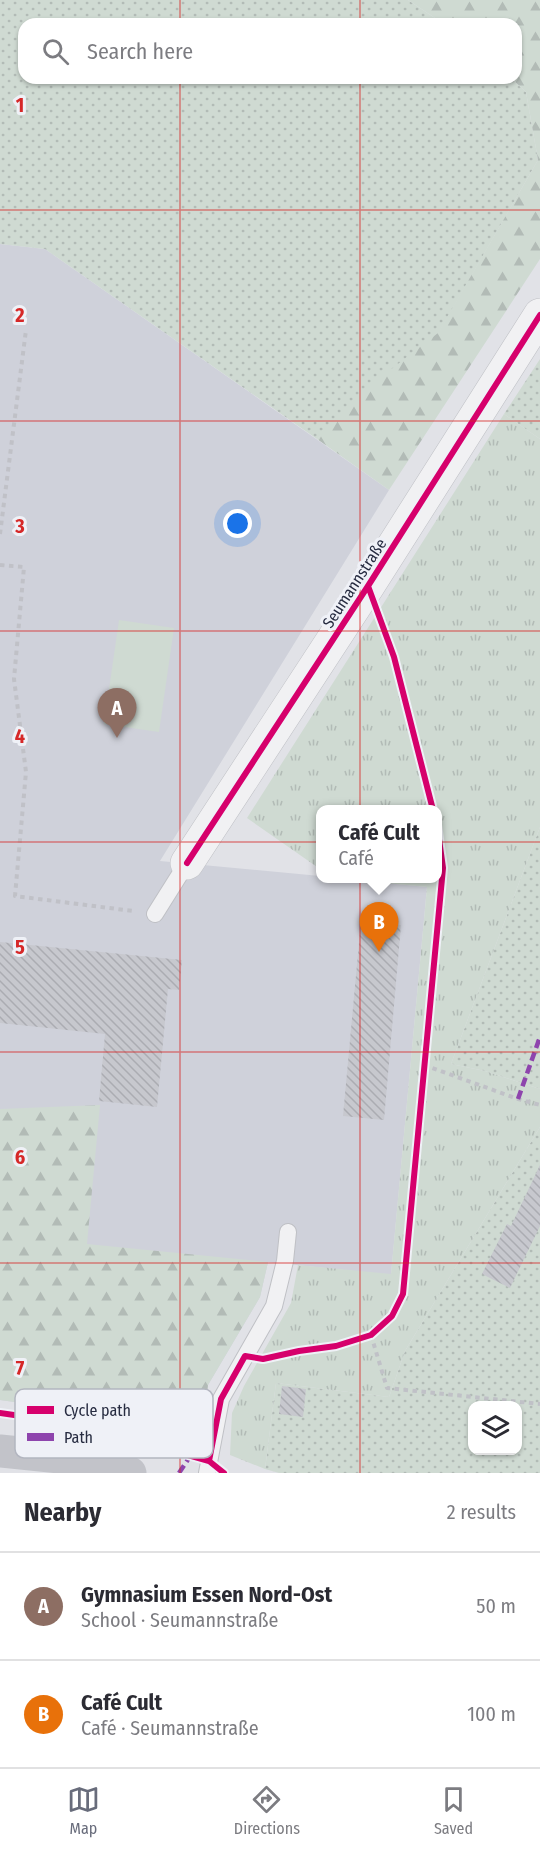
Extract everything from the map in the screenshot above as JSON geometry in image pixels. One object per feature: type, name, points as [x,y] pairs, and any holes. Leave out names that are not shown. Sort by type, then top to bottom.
[{"type":"main road","points":[[0,1451],[15,1453]]},
{"type":"main road","points":[[69,1458],[130,1473]]},
{"type":"street","name":"Seumannstraße","points":[[187,862],[368,586],[540,315]]},
{"type":"lane","points":[[155,914],[187,862]]},
{"type":"lane","points":[[213,1441],[221,1399],[274,1306],[285,1262],[288,1232]]},
{"type":"lane","points":[[207,1473],[210,1458]]},
{"type":"path","points":[[0,534],[26,330]]},
{"type":"path","points":[[0,565],[24,567],[14,679],[26,772],[15,896],[155,914]]},
{"type":"path","points":[[368,586],[394,657],[432,805]]},
{"type":"path","points":[[442,859],[442,878]]},
{"type":"path","points":[[245,1356],[263,1359],[336,1346],[370,1335],[392,1316],[403,1294],[442,883]]},
{"type":"path","points":[[424,1065],[540,1105]]},
{"type":"path","points":[[370,1335],[387,1388],[540,1404]]},
{"type":"shaded area","points":[[0,244],[45,249],[389,490],[160,861],[316,876],[316,883],[386,883],[427,887],[391,1275],[268,1262],[260,1297],[207,1389],[15,1389],[15,1402],[0,1400]]},
{"type":"green space","points":[[0,0],[408,0],[435,18],[18,18],[18,84],[517,84],[526,92],[538,160],[438,334],[317,439],[45,249],[0,244]]},
{"type":"green space","points":[[408,0],[540,0],[540,259],[389,490],[317,439],[372,384],[438,333],[538,160],[526,92],[517,84],[522,84],[522,18],[435,18]]},
{"type":"green space","points":[[540,359],[540,439],[504,414]]},
{"type":"green space","points":[[504,414],[540,439],[540,827],[451,1064],[485,1071],[540,1089],[540,1127],[405,1351],[389,1397],[276,1383],[265,1469],[230,1455],[232,1413],[244,1386],[291,1303],[298,1265],[391,1274],[427,887],[386,883],[442,883],[442,805],[316,805],[316,866],[247,818]]},
{"type":"green space","points":[[119,620],[174,628],[159,732],[104,724]]},
{"type":"green space","points":[[540,827],[540,1089],[485,1071],[451,1064]]},
{"type":"green space","points":[[100,1105],[87,1244],[268,1262],[260,1297],[207,1389],[15,1389],[15,1402],[0,1400],[0,1109]]},
{"type":"green space","points":[[540,1127],[540,1473],[279,1473],[265,1469],[276,1383],[389,1397],[405,1351]]},
{"type":"building","points":[[361,921],[401,925],[384,1120],[343,1116]]},
{"type":"building","points":[[0,942],[182,960],[179,990],[168,989],[157,1107],[99,1101],[105,1034],[0,1023]]},
{"type":"building","points":[[540,1165],[540,1226],[510,1288],[482,1274],[507,1224],[511,1226]]},
{"type":"building","points":[[282,1386],[306,1389],[303,1417],[279,1414]]},
{"type":"marked path","points":[[518,1099],[540,1037]]},
{"type":"marked path","points":[[179,1473],[189,1458]]},
{"type":"cycle path","points":[[187,863],[368,586],[540,315]]},
{"type":"cycle path","points":[[368,586],[394,657],[432,805]]},
{"type":"cycle path","points":[[442,861],[442,879]]},
{"type":"cycle path","points":[[213,1440],[221,1399],[245,1356],[263,1359],[336,1346],[371,1335],[392,1316],[403,1294],[442,883]]},
{"type":"cycle path","points":[[0,1413],[15,1415]]},
{"type":"cycle path","points":[[198,1458],[209,1461],[224,1473]]},
{"type":"place","name":"Gymnasium Essen Nord-Ost","points":[[117,738]]},
{"type":"place","name":"Café Cult","points":[[379,952]]}]
